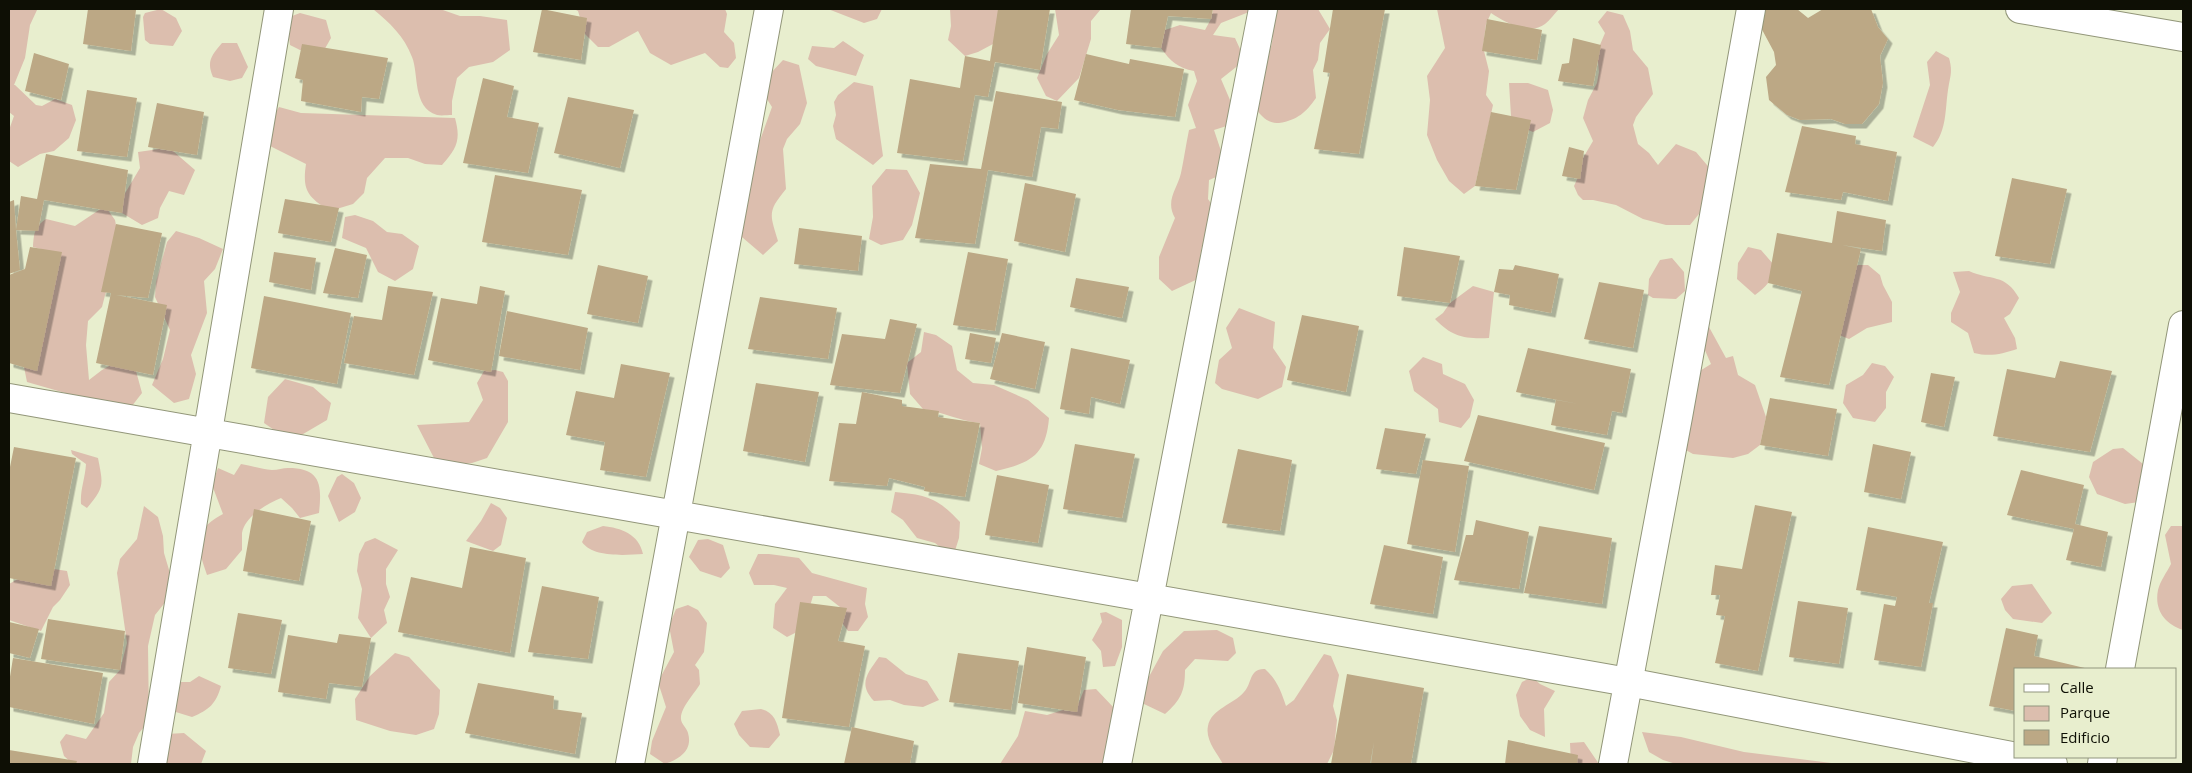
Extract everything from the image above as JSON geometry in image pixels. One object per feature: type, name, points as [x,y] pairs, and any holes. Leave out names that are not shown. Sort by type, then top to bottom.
[{"type":"street","points":[[152,764],[279,9]]},
{"type":"street","points":[[630,764],[769,9]]},
{"type":"street","points":[[1117,764],[1263,9]]},
{"type":"street","points":[[1613,764],[1678,417],[1751,9]]},
{"type":"street","points":[[2020,9],[2183,37]]},
{"type":"street","points":[[2120,668],[2183,325]]},
{"type":"street","points":[[9,398],[1628,682],[2014,756]]},
{"type":"street","points":[[2023,758],[2054,764]]},
{"type":"green space","points":[[9,9],[37,10],[30,25],[25,58],[14,85],[36,105],[42,106],[55,99],[72,105],[76,120],[69,138],[54,151],[40,154],[18,167],[9,161],[9,130],[14,116],[9,112]]},
{"type":"green space","points":[[161,9],[176,18],[182,31],[173,46],[150,44],[145,40],[143,17],[145,13]]},
{"type":"green space","points":[[373,9],[440,9],[460,16],[480,16],[507,20],[510,50],[493,62],[469,67],[457,78],[452,101],[452,115],[437,115],[429,111],[420,98],[414,64],[409,49],[401,36]]},
{"type":"green space","points":[[574,9],[725,9],[727,14],[724,32],[734,43],[736,58],[728,68],[720,67],[705,53],[671,65],[650,53],[638,31],[609,47],[598,47],[585,34],[578,11]]},
{"type":"green space","points":[[828,9],[882,9],[877,19],[864,23]]},
{"type":"green space","points":[[950,9],[1002,9],[1003,15],[993,44],[965,56],[948,40],[951,26]]},
{"type":"green space","points":[[1055,9],[1101,9],[1091,21],[1091,39],[1079,78],[1057,101],[1046,96],[1037,78],[1047,54],[1059,35]]},
{"type":"green space","points":[[1211,9],[1249,9],[1249,12],[1221,23],[1213,35],[1235,38],[1245,60],[1221,79],[1233,107],[1233,124],[1214,130],[1223,157],[1221,175],[1209,180],[1208,199],[1222,219],[1209,234],[1203,245],[1201,251],[1202,277],[1172,291],[1159,279],[1159,257],[1175,218],[1172,212],[1171,200],[1181,173],[1189,130],[1196,128],[1188,105],[1197,81],[1194,71],[1183,68],[1175,63],[1161,48],[1165,30],[1180,25],[1205,30],[1211,19],[1213,10]]},
{"type":"green space","points":[[1269,9],[1318,9],[1330,29],[1320,43],[1318,60],[1313,70],[1316,98],[1301,115],[1279,123],[1274,123],[1262,116],[1257,109],[1255,101],[1256,91],[1272,43],[1273,26]]},
{"type":"green space","points":[[1437,9],[1559,9],[1545,24],[1532,29],[1510,24],[1491,13],[1486,24],[1483,47],[1489,71],[1486,95],[1493,105],[1475,186],[1464,194],[1449,181],[1437,160],[1427,135],[1430,100],[1427,76],[1445,48]]},
{"type":"green space","points":[[1607,11],[1623,15],[1630,31],[1633,50],[1648,68],[1653,94],[1636,117],[1633,125],[1638,144],[1649,153],[1658,165],[1676,144],[1696,152],[1718,178],[1703,209],[1690,225],[1666,225],[1643,219],[1616,205],[1583,200],[1578,195],[1574,186],[1580,173],[1583,158],[1593,141],[1583,118],[1588,100],[1597,83],[1599,72],[1597,52],[1605,33],[1598,22]]},
{"type":"green space","points":[[300,13],[326,20],[331,38],[323,52],[300,50],[290,45],[287,18]]},
{"type":"green space","points":[[843,41],[864,55],[856,76],[816,66],[808,59],[812,46],[834,48]]},
{"type":"green space","points":[[222,43],[237,43],[248,67],[242,78],[230,81],[213,77],[210,67],[211,58]]},
{"type":"green space","points":[[1936,51],[1949,58],[1951,71],[1945,120],[1941,134],[1933,147],[1913,137],[1930,85],[1927,62]]},
{"type":"green space","points":[[783,60],[799,65],[807,103],[800,124],[787,139],[783,149],[786,189],[773,208],[772,213],[773,225],[778,241],[763,255],[729,226],[741,160],[759,143],[772,107],[765,96],[770,74]]},
{"type":"green space","points":[[854,82],[873,86],[883,156],[873,165],[836,139],[833,126],[836,115],[834,102],[838,95]]},
{"type":"green space","points":[[1509,83],[1528,83],[1548,90],[1553,110],[1550,123],[1533,132],[1524,128],[1511,116]]},
{"type":"green space","points":[[279,107],[301,113],[455,118],[458,132],[454,148],[442,165],[425,164],[408,158],[385,158],[367,178],[364,193],[353,204],[330,211],[316,202],[308,192],[305,181],[306,164],[268,145],[267,126]]},
{"type":"green space","points":[[159,149],[173,151],[195,170],[184,195],[169,191],[160,208],[158,218],[142,225],[122,213],[124,195],[140,168],[138,152]]},
{"type":"green space","points":[[886,169],[907,170],[920,193],[912,225],[903,240],[881,245],[869,239],[873,217],[872,186]]},
{"type":"green space","points":[[105,206],[115,220],[119,241],[102,307],[88,321],[86,345],[89,380],[118,361],[136,371],[142,393],[128,411],[27,382],[24,367],[42,337],[41,249],[33,247],[37,228],[46,219],[75,226]]},
{"type":"green space","points":[[355,215],[373,221],[387,232],[402,234],[419,246],[413,269],[395,281],[378,272],[366,248],[342,238],[345,217]]},
{"type":"green space","points":[[176,231],[199,238],[223,249],[215,269],[204,281],[207,313],[191,355],[196,374],[189,399],[174,403],[152,385],[163,359],[170,330],[155,297],[156,282],[167,242]]},
{"type":"green space","points":[[1748,247],[1761,250],[1774,265],[1768,283],[1755,295],[1737,279],[1738,263]]},
{"type":"green space","points":[[1672,258],[1684,272],[1685,291],[1676,299],[1653,298],[1648,295],[1649,279],[1660,260]]},
{"type":"green space","points":[[1856,265],[1868,265],[1880,275],[1892,302],[1892,322],[1867,328],[1849,339],[1839,335]]},
{"type":"green space","points":[[1969,271],[2003,281],[2014,290],[2019,298],[2010,314],[2004,318],[2015,338],[2017,349],[1996,354],[1974,353],[1968,333],[1951,322],[1951,313],[1960,292],[1953,272]]},
{"type":"green space","points":[[1473,286],[1494,292],[1489,338],[1459,336],[1447,330],[1435,319],[1443,313],[1450,303]]},
{"type":"green space","points":[[1239,308],[1275,322],[1273,348],[1286,367],[1282,387],[1258,399],[1222,389],[1215,383],[1219,360],[1232,348],[1226,328]]},
{"type":"green space","points":[[1709,327],[1726,358],[1733,356],[1738,375],[1755,385],[1766,417],[1760,445],[1748,454],[1733,458],[1693,454],[1675,444],[1695,374],[1711,364],[1704,348]]},
{"type":"green space","points":[[924,332],[936,335],[952,346],[957,370],[973,383],[994,385],[1028,400],[1049,418],[1044,441],[1034,455],[1019,465],[996,471],[979,464],[982,448],[980,423],[923,409],[910,394],[907,363],[921,352]]},
{"type":"green space","points":[[1423,357],[1442,364],[1443,374],[1465,384],[1474,400],[1470,417],[1461,428],[1439,422],[1438,409],[1414,391],[1409,371]]},
{"type":"green space","points":[[1872,363],[1885,366],[1894,377],[1886,392],[1886,408],[1875,422],[1853,418],[1843,403],[1846,385],[1863,375]]},
{"type":"green space","points":[[495,370],[503,372],[508,381],[508,422],[487,458],[472,463],[451,465],[434,458],[417,425],[469,422],[483,400],[477,383],[484,371]]},
{"type":"green space","points":[[285,379],[313,387],[331,403],[327,420],[298,437],[280,434],[264,423],[268,397]]},
{"type":"green space","points":[[2123,448],[2143,464],[2147,474],[2139,502],[2125,504],[2097,494],[2089,477],[2093,462],[2113,449]]},
{"type":"green space","points":[[71,450],[98,458],[101,474],[100,490],[87,508],[81,504],[86,464],[72,454]]},
{"type":"green space","points":[[241,464],[272,470],[288,468],[307,471],[317,480],[319,486],[319,513],[300,518],[281,498],[269,504],[257,511],[247,521],[242,533],[242,550],[226,569],[207,575],[199,547],[200,540],[206,526],[223,514],[212,485],[218,468],[234,475]]},
{"type":"green space","points":[[342,474],[354,483],[361,498],[355,512],[339,522],[328,496],[337,477]]},
{"type":"green space","points":[[895,492],[924,496],[931,499],[945,508],[960,522],[959,538],[953,557],[935,543],[917,538],[903,520],[891,512]]},
{"type":"green space","points":[[491,503],[500,508],[507,518],[501,545],[493,551],[466,541],[481,521]]},
{"type":"green space","points":[[144,506],[158,517],[163,536],[164,553],[175,590],[155,615],[148,646],[149,721],[139,733],[133,747],[131,764],[73,764],[64,756],[60,742],[66,734],[86,739],[104,713],[109,682],[120,670],[127,643],[117,573],[120,559],[137,539]]},
{"type":"green space","points":[[603,526],[616,528],[628,533],[638,541],[643,554],[602,553],[594,551],[582,542],[587,532]]},
{"type":"green space","points":[[2171,526],[2183,526],[2183,630],[2171,624],[2162,615],[2159,610],[2157,597],[2159,587],[2171,564],[2165,535]]},
{"type":"green space","points":[[375,538],[398,550],[386,569],[386,584],[390,597],[384,610],[387,623],[371,638],[358,618],[362,589],[357,571],[359,554],[365,542]]},
{"type":"green space","points":[[708,539],[723,545],[730,568],[721,578],[700,571],[689,557],[698,540]]},
{"type":"green space","points":[[758,554],[799,558],[812,573],[867,588],[865,604],[868,617],[858,631],[848,631],[843,624],[840,607],[826,596],[813,596],[803,629],[787,637],[773,628],[775,604],[787,588],[774,585],[754,585],[749,573]]},
{"type":"green space","points":[[54,569],[67,571],[70,585],[53,607],[41,631],[9,620],[9,584],[25,575]]},
{"type":"green space","points":[[2032,584],[2052,613],[2042,623],[2013,619],[2005,610],[2001,599],[2012,586]]},
{"type":"green space","points":[[688,605],[698,610],[707,623],[704,652],[695,665],[699,670],[700,684],[685,705],[681,715],[681,721],[689,739],[687,749],[676,759],[665,764],[650,754],[652,741],[666,707],[658,682],[674,652],[669,626],[676,609]]},
{"type":"green space","points":[[1106,612],[1122,620],[1122,647],[1115,666],[1103,667],[1101,651],[1092,640],[1102,622],[1100,613]]},
{"type":"green space","points":[[1217,630],[1233,638],[1236,653],[1228,661],[1195,659],[1185,670],[1181,695],[1165,714],[1144,704],[1145,684],[1163,651],[1184,631]]},
{"type":"green space","points":[[395,653],[409,657],[440,690],[439,714],[434,729],[416,735],[390,731],[356,720],[355,699],[370,676]]},
{"type":"green space","points":[[1324,654],[1331,656],[1339,675],[1333,706],[1337,720],[1334,750],[1327,764],[1223,764],[1208,736],[1208,726],[1213,715],[1240,696],[1247,689],[1253,674],[1260,669],[1265,669],[1273,677],[1286,706],[1294,700]]},
{"type":"green space","points":[[879,657],[886,658],[906,674],[927,681],[939,700],[923,707],[904,705],[890,700],[874,701],[869,695],[865,684],[868,674]]},
{"type":"green space","points":[[199,676],[221,686],[211,706],[192,717],[166,709],[166,682],[190,682]]},
{"type":"green space","points":[[1532,677],[1540,684],[1555,691],[1544,709],[1545,737],[1530,730],[1520,716],[1516,695],[1522,682]]},
{"type":"green space","points":[[1096,689],[1115,709],[1105,759],[1101,764],[1000,764],[1018,736],[1025,711],[1047,715],[1063,710],[1070,711],[1079,702],[1084,690]]},
{"type":"green space","points":[[761,709],[772,715],[780,735],[769,748],[750,747],[739,735],[734,724],[742,711]]},
{"type":"green space","points":[[1642,732],[1681,737],[1744,752],[1839,764],[1676,764],[1663,760],[1649,752]]},
{"type":"green space","points":[[184,733],[206,751],[201,764],[165,764],[167,734]]},
{"type":"green space","points":[[1584,742],[1599,764],[1571,764],[1570,743]]},
{"type":"building","points":[[88,9],[136,10],[131,51],[83,44]]},
{"type":"building","points":[[542,9],[587,18],[581,60],[533,52]]},
{"type":"building","points":[[998,9],[1050,9],[1040,70],[995,62],[988,97],[975,95],[963,161],[897,153],[910,79],[960,88],[965,56],[990,61]]},
{"type":"building","points":[[1131,9],[1213,9],[1211,19],[1168,16],[1161,48],[1126,44]]},
{"type":"building","points":[[1333,9],[1385,9],[1359,154],[1314,149],[1330,73],[1323,72]]},
{"type":"building","points":[[1760,9],[1797,9],[1808,18],[1823,9],[1871,9],[1878,27],[1888,39],[1880,56],[1883,83],[1879,104],[1862,124],[1845,124],[1831,119],[1800,120],[1787,115],[1769,100],[1766,77],[1776,65],[1774,52],[1759,24]]},
{"type":"building","points":[[1487,19],[1542,30],[1537,60],[1482,51]]},
{"type":"building","points":[[1573,38],[1601,45],[1593,86],[1558,81],[1562,64],[1569,63]]},
{"type":"building","points":[[302,44],[388,58],[379,99],[362,97],[361,112],[301,101],[303,80],[295,78]]},
{"type":"building","points":[[34,53],[69,64],[61,100],[25,91]]},
{"type":"building","points":[[1086,54],[1129,64],[1130,59],[1184,69],[1175,117],[1118,110],[1074,100]]},
{"type":"building","points":[[483,78],[514,86],[507,117],[539,123],[528,173],[463,163]]},
{"type":"building","points":[[87,90],[137,98],[127,157],[77,151]]},
{"type":"building","points":[[996,91],[1062,102],[1058,129],[1041,127],[1032,177],[988,170],[975,244],[915,238],[930,164],[981,169]]},
{"type":"building","points":[[568,97],[634,110],[620,168],[554,153]]},
{"type":"building","points":[[157,103],[204,112],[197,155],[148,147]]},
{"type":"building","points":[[1491,112],[1531,120],[1516,190],[1475,186]]},
{"type":"building","points":[[1802,126],[1856,136],[1855,144],[1897,152],[1888,201],[1843,192],[1841,200],[1785,192]]},
{"type":"building","points":[[1569,147],[1584,151],[1580,179],[1562,176]]},
{"type":"building","points":[[46,154],[128,170],[122,213],[44,200],[38,231],[16,230],[21,196],[37,199]]},
{"type":"building","points":[[495,175],[582,190],[568,255],[482,242]]},
{"type":"building","points":[[2012,178],[2067,189],[2050,264],[1995,256]]},
{"type":"building","points":[[1025,183],[1076,194],[1065,252],[1014,241]]},
{"type":"building","points":[[285,199],[339,208],[331,242],[278,233]]},
{"type":"building","points":[[14,200],[20,270],[9,274],[9,202]]},
{"type":"building","points":[[1837,211],[1886,220],[1882,251],[1842,245],[1861,249],[1829,385],[1780,377],[1802,291],[1768,283],[1777,233],[1832,243]]},
{"type":"building","points":[[116,224],[162,233],[148,298],[116,295],[167,305],[153,375],[96,363],[111,293],[101,292]]},
{"type":"building","points":[[799,228],[862,236],[858,271],[794,264]]},
{"type":"building","points":[[30,247],[62,252],[37,371],[9,363],[9,275],[25,269]]},
{"type":"building","points":[[1404,247],[1460,256],[1450,303],[1397,296]]},
{"type":"building","points":[[335,248],[367,255],[358,298],[323,293]]},
{"type":"building","points":[[274,252],[316,258],[311,290],[269,282]]},
{"type":"building","points":[[968,252],[1008,259],[995,331],[953,325]]},
{"type":"building","points":[[598,265],[648,276],[638,323],[587,314]]},
{"type":"building","points":[[1515,265],[1559,274],[1551,313],[1509,305],[1510,295],[1494,292],[1499,269],[1513,270]]},
{"type":"building","points":[[1076,278],[1129,287],[1122,318],[1070,307]]},
{"type":"building","points":[[1599,282],[1644,290],[1633,348],[1584,339]]},
{"type":"building","points":[[388,286],[433,292],[414,375],[344,363],[354,316],[382,320]]},
{"type":"building","points":[[480,286],[505,291],[491,372],[428,360],[441,298],[477,304]]},
{"type":"building","points":[[264,296],[351,313],[337,384],[251,368]]},
{"type":"building","points":[[760,297],[837,308],[828,359],[748,349]]},
{"type":"building","points":[[507,311],[588,328],[580,370],[499,356]]},
{"type":"building","points":[[1302,315],[1359,326],[1346,392],[1287,380]]},
{"type":"building","points":[[890,319],[917,324],[900,393],[830,385],[842,334],[885,339]]},
{"type":"building","points":[[970,333],[996,338],[991,363],[965,359]]},
{"type":"building","points":[[1002,333],[1045,342],[1035,389],[990,379]]},
{"type":"building","points":[[1071,348],[1130,360],[1120,404],[1091,397],[1089,414],[1060,409]]},
{"type":"building","points":[[1528,348],[1631,369],[1622,413],[1612,411],[1607,435],[1551,425],[1556,400],[1579,404],[1516,392]]},
{"type":"building","points":[[2060,361],[2112,371],[2090,452],[1993,436],[2007,369],[2055,378]]},
{"type":"building","points":[[621,364],[670,373],[646,477],[600,470],[605,442],[566,435],[576,391],[614,398]]},
{"type":"building","points":[[1931,373],[1955,377],[1944,427],[1921,422]]},
{"type":"building","points":[[756,383],[819,392],[805,462],[743,451]]},
{"type":"building","points":[[862,392],[902,400],[902,406],[939,411],[938,417],[980,423],[965,497],[924,491],[925,487],[889,478],[887,486],[829,481],[839,423],[856,424]]},
{"type":"building","points":[[1770,398],[1837,409],[1828,456],[1760,445]]},
{"type":"building","points":[[1478,415],[1605,443],[1594,490],[1464,461]]},
{"type":"building","points":[[1385,428],[1426,434],[1416,474],[1376,469]]},
{"type":"building","points":[[1075,444],[1135,454],[1122,518],[1063,509]]},
{"type":"building","points":[[1873,444],[1911,452],[1901,499],[1864,492]]},
{"type":"building","points":[[14,447],[76,458],[51,586],[9,578],[9,472]]},
{"type":"building","points":[[1238,449],[1292,460],[1280,531],[1222,523]]},
{"type":"building","points":[[1423,460],[1469,466],[1455,552],[1407,544]]},
{"type":"building","points":[[2021,470],[2084,485],[2075,524],[2108,532],[2101,567],[2066,560],[2074,529],[2007,515]]},
{"type":"building","points":[[997,475],[1049,485],[1038,543],[985,535]]},
{"type":"building","points":[[1755,505],[1792,512],[1758,671],[1715,663],[1725,616],[1716,615],[1720,595],[1711,595],[1715,565],[1742,569]]},
{"type":"building","points":[[254,509],[311,521],[299,581],[243,571]]},
{"type":"building","points":[[1476,520],[1529,532],[1519,589],[1454,580],[1466,535],[1473,535]]},
{"type":"building","points":[[1539,526],[1612,538],[1602,604],[1524,593]]},
{"type":"building","points":[[1868,527],[1943,542],[1929,603],[1933,603],[1921,667],[1874,660],[1884,604],[1895,606],[1897,597],[1856,590]]},
{"type":"building","points":[[1384,545],[1443,557],[1433,614],[1370,604]]},
{"type":"building","points":[[470,547],[526,558],[510,653],[398,632],[411,577],[462,588]]},
{"type":"building","points":[[542,586],[599,597],[588,659],[528,652]]},
{"type":"building","points":[[1798,601],[1848,608],[1839,664],[1789,657]]},
{"type":"building","points":[[800,602],[847,608],[838,641],[865,646],[849,727],[782,718]]},
{"type":"building","points":[[238,613],[282,620],[271,674],[228,668]]},
{"type":"building","points":[[48,619],[125,631],[120,670],[41,659]]},
{"type":"building","points":[[9,622],[39,629],[30,658],[9,653]]},
{"type":"building","points":[[2006,628],[2038,635],[2034,656],[2085,668],[2014,668],[2014,711],[1989,706]]},
{"type":"building","points":[[339,634],[371,638],[362,687],[329,683],[326,699],[278,692],[288,635],[337,643]]},
{"type":"building","points":[[1027,647],[1086,657],[1077,712],[1018,703]]},
{"type":"building","points":[[958,653],[1019,661],[1011,710],[949,702]]},
{"type":"building","points":[[13,658],[103,673],[94,724],[9,707],[9,683]]},
{"type":"building","points":[[1347,674],[1424,688],[1411,764],[1371,764],[1374,742],[1370,764],[1331,764]]},
{"type":"building","points":[[478,683],[554,696],[553,709],[582,713],[575,754],[465,733]]},
{"type":"building","points":[[852,727],[914,741],[910,764],[844,764]]},
{"type":"building","points":[[1508,740],[1578,755],[1577,764],[1505,764]]},
{"type":"building","points":[[9,750],[77,761],[76,764],[9,764]]}]
